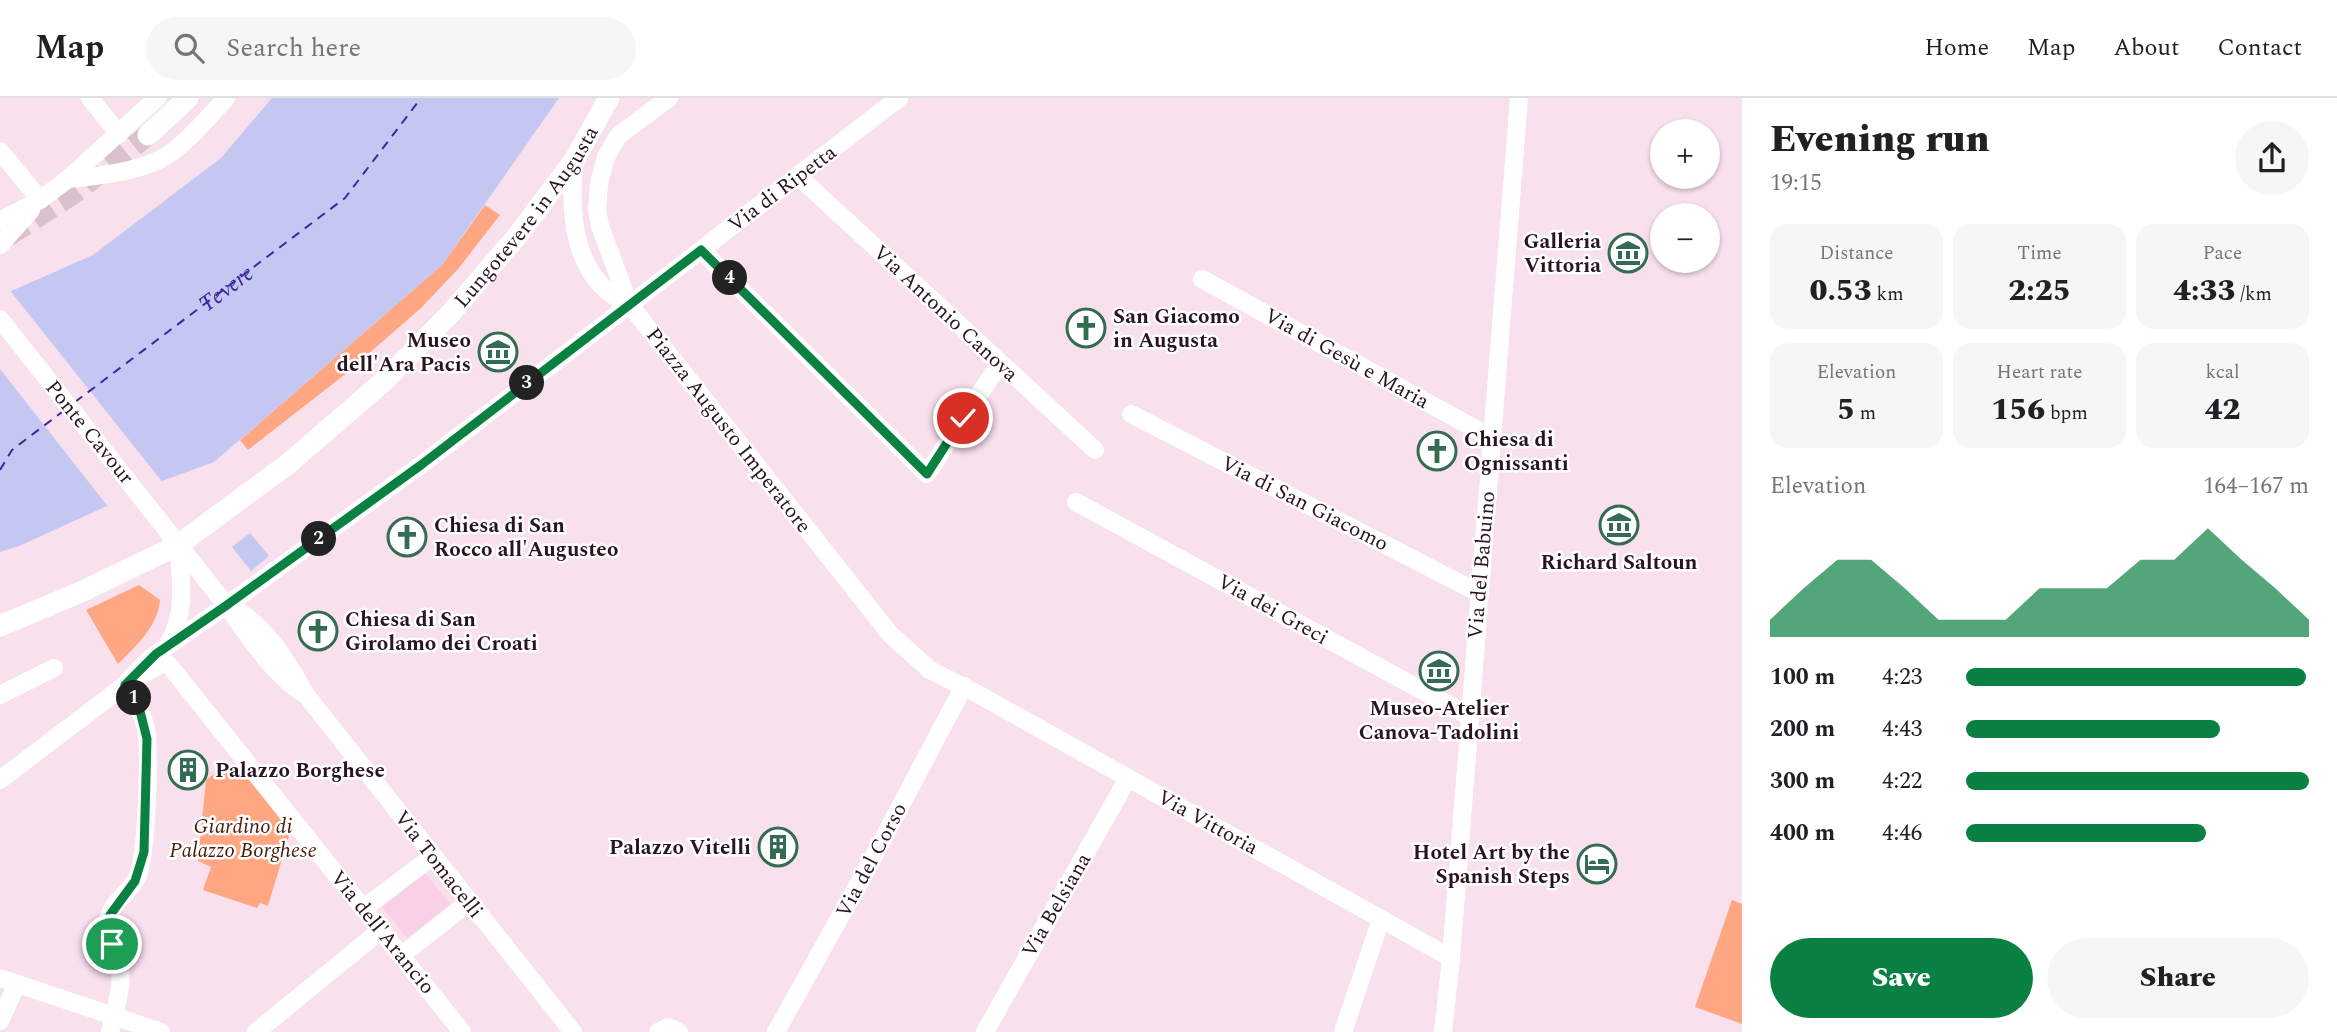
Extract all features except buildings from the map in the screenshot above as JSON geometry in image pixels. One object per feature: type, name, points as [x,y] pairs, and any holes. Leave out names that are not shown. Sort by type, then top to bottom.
[{"type":"main road","points":[[148,135],[188,98]]},
{"type":"main road","name":"Lungotevere in Augusta","points":[[0,626],[83,592],[178,545],[288,464],[408,359],[452,313],[519,235],[575,159],[609,98]]},
{"type":"street","points":[[90,98],[119,134]]},
{"type":"street","points":[[0,221],[40,200],[68,179],[157,98]]},
{"type":"street","points":[[68,179],[141,166],[165,157],[226,98]]},
{"type":"street","points":[[629,304],[600,226],[597,211],[599,183],[606,157],[618,136],[669,98]]},
{"type":"street","name":"Via di Ripetta","points":[[125,685],[142,666],[166,647],[421,465],[899,98]]},
{"type":"street","name":"Via del Babuino","points":[[1443,1032],[1519,98]]},
{"type":"street","points":[[0,151],[40,200]]},
{"type":"street","points":[[575,159],[571,200],[582,254],[603,289],[629,304]]},
{"type":"street","name":"Via Antonio Canova","points":[[798,176],[1095,450]]},
{"type":"street","points":[[0,245],[40,200]]},
{"type":"street","points":[[701,250],[927,474],[1000,363]]},
{"type":"street","name":"Via di Gesù e Maria","points":[[1202,279],[1492,438]]},
{"type":"street","name":"Piazza Augusto Imperatore","points":[[629,304],[900,645],[930,670],[964,686]]},
{"type":"street","name":"Ponte Cavour","points":[[0,319],[227,605]]},
{"type":"street","name":"Via di San Giacomo","points":[[1131,414],[1479,593]]},
{"type":"street","name":"Via dei Greci","points":[[1076,502],[1469,716]]},
{"type":"street","points":[[166,647],[178,624],[181,609],[178,545]]},
{"type":"street","name":"Via Tomacelli","points":[[227,605],[258,626],[289,665],[306,695],[573,1032]]},
{"type":"street","name":"Via dell'Arancio","points":[[125,685],[161,664],[165,663],[173,668],[462,1032]]},
{"type":"street","points":[[0,695],[54,668]]},
{"type":"street","points":[[0,780],[125,685],[140,711],[147,739],[144,852],[137,877],[113,908],[108,920],[120,970],[112,1023]]},
{"type":"street","name":"Via Vittoria","points":[[964,686],[1451,958]]},
{"type":"street","name":"Via del Corso","points":[[776,1032],[866,871],[964,686]]},
{"type":"street","name":"Via Belsiana","points":[[985,1032],[1128,778]]},
{"type":"street","points":[[364,908],[433,856]]},
{"type":"street","points":[[402,955],[470,902]]},
{"type":"street","points":[[1343,1032],[1381,919]]},
{"type":"street","points":[[256,1032],[382,930]]},
{"type":"street","points":[[0,1021],[13,982],[132,1032]]},
{"type":"street","points":[[112,1023],[161,1032]]},
{"type":"shaded area","points":[[425,873],[450,904],[407,938],[382,907]]},
{"type":"green space","points":[[485,205],[500,215],[458,269],[421,308],[343,376],[248,450],[240,440],[442,265]]},
{"type":"green space","points":[[139,585],[160,600],[158,609],[151,627],[118,664],[86,610]]},
{"type":"green space","name":"Giardino di Palazzo Borghese","points":[[226,765],[233,772],[240,767],[291,829],[268,906],[260,903],[257,908],[203,890],[211,867],[198,861],[206,780]]},
{"type":"green space","points":[[1732,900],[1742,904],[1742,1024],[1695,1007]]},
{"type":"water","name":"Tevere","points":[[272,98],[559,98],[442,265],[214,462],[162,481],[19,546],[0,552],[0,296],[93,255],[221,158]]},
{"type":"water","points":[[250,533],[269,556],[251,571],[232,547]]},
{"type":"pier","points":[[8,288],[164,484],[109,508],[0,369],[0,292]]},
{"type":"ferry route","points":[[75,402],[345,198],[421,98]]},
{"type":"ferry route","points":[[0,470],[12,450],[62,412]]},
{"type":"tunnel","points":[[8,236],[76,192],[148,135]]},
{"type":"place","name":"Galleria Vittoria","points":[[1628,253]]},
{"type":"place","name":"San Giacomo in Augusta","points":[[1086,328]]},
{"type":"place","name":"Museo dell'Ara Pacis","points":[[498,352]]},
{"type":"place","name":"Chiesa di Ognissanti","points":[[1437,451]]},
{"type":"place","name":"Richard Saltoun","points":[[1619,525]]},
{"type":"place","name":"Chiesa di San Rocco all'Augusteo","points":[[407,537]]},
{"type":"place","name":"Chiesa di San Girolamo dei Croati","points":[[318,631]]},
{"type":"place","name":"Museo-Atelier Canova-Tadolini","points":[[1439,671]]},
{"type":"place","name":"Palazzo Borghese","points":[[188,770]]},
{"type":"place","name":"Palazzo Vitelli","points":[[778,847]]},
{"type":"place","name":"Hotel Art by the Spanish Steps","points":[[1597,864]]},
{"type":"route","points":[[112,944],[108,924],[110,915],[135,881],[144,852],[146,729],[134,698],[125,685],[156,654],[421,465],[701,250],[927,474],[963,418]]}]
